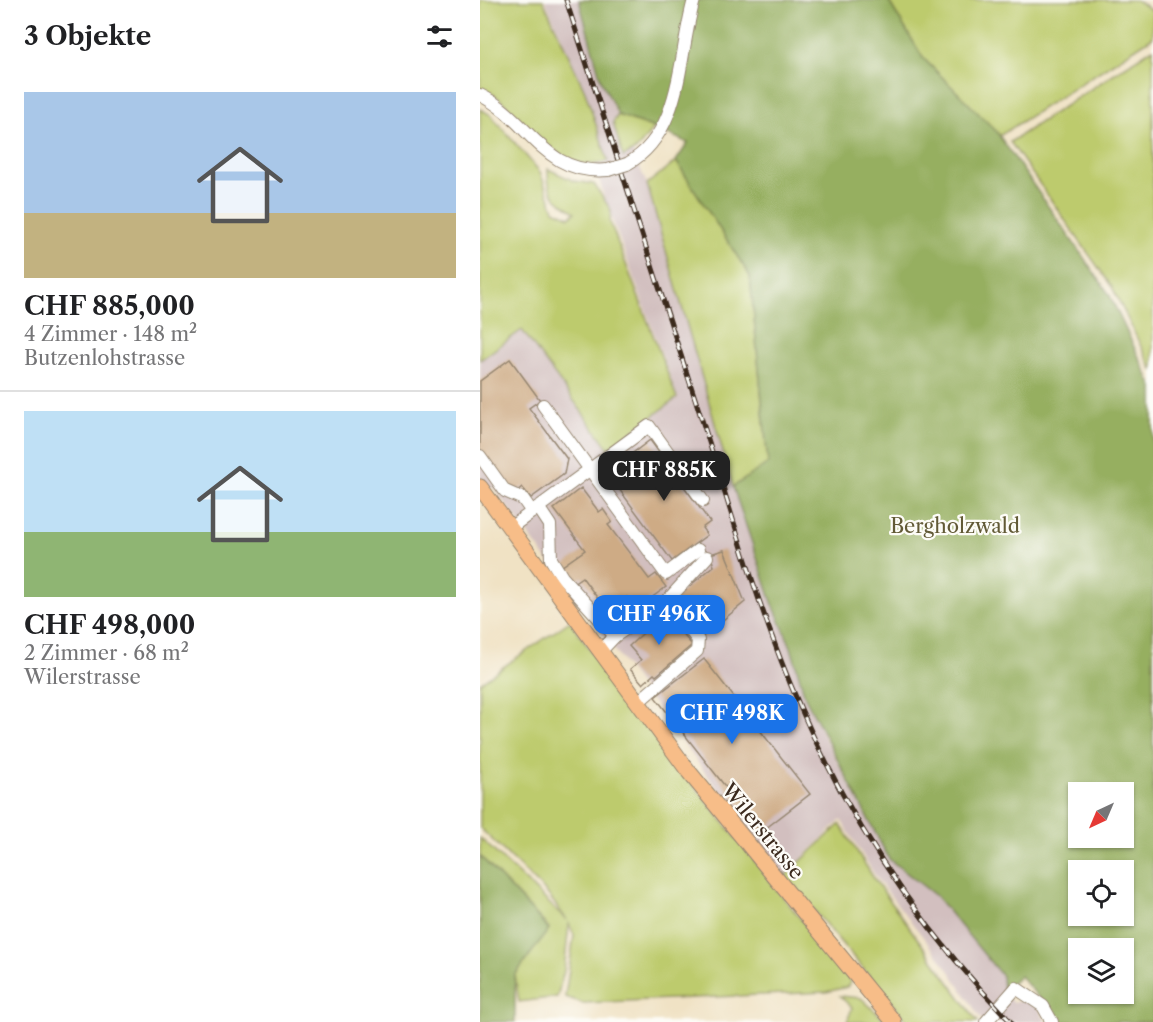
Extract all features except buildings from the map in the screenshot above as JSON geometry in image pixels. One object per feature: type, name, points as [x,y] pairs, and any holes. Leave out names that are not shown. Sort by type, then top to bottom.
[{"type":"main road","name":"Wilerstrasse","points":[[480,487],[637,703],[741,838],[894,1022]]},
{"type":"street","points":[[480,95],[501,109],[559,161],[580,169],[608,170],[627,164],[649,148],[664,126],[673,97],[694,0]]},
{"type":"street","points":[[543,405],[666,574],[703,554],[667,601],[615,636],[600,652]]},
{"type":"street","points":[[510,528],[649,426],[703,501]]},
{"type":"street","points":[[480,456],[505,491],[523,499],[550,525],[551,559],[562,577],[615,636]]},
{"type":"street","points":[[637,703],[697,651],[698,640],[667,601]]},
{"type":"street","points":[[987,1022],[1016,988],[1043,1006],[1052,1022]]},
{"type":"shaded area","points":[[545,0],[579,0],[601,80],[647,184],[733,487],[772,602],[791,647],[805,697],[824,737],[889,859],[936,896],[1002,976],[1003,992],[1012,1002],[1025,1001],[1038,1007],[1046,1022],[983,1022],[949,970],[878,880],[841,820],[783,877],[493,487],[480,496],[480,360],[522,329],[608,449],[678,398],[605,200],[589,144],[575,68]]},
{"type":"green space","points":[[480,0],[543,0],[585,91],[608,161],[591,165],[575,162],[560,155],[546,145],[497,97],[480,89]]},
{"type":"green space","name":"Bergholzwald","points":[[579,0],[888,0],[923,58],[996,131],[1109,294],[1153,387],[1153,1022],[1060,1022],[1020,976],[1003,992],[1002,976],[936,896],[889,859],[805,697],[791,647],[772,602],[733,487],[768,463],[750,276],[676,161],[688,143],[658,129],[618,115],[601,80]]},
{"type":"green space","points":[[888,0],[1136,0],[1153,11],[1153,37],[1001,135],[923,58]]},
{"type":"green space","points":[[1153,48],[1153,371],[1112,287],[1010,142]]},
{"type":"green space","points":[[480,109],[491,115],[540,172],[554,210],[570,217],[575,212],[551,191],[548,169],[574,181],[594,184],[611,210],[610,222],[677,398],[609,449],[522,330],[480,360]]},
{"type":"green space","points":[[618,115],[654,128],[637,149],[623,157],[613,122]]},
{"type":"green space","points":[[676,161],[750,276],[768,464],[733,487],[647,184]]},
{"type":"green space","points":[[570,621],[618,690],[851,982],[847,987],[826,992],[583,1003],[565,997],[574,935],[569,924],[564,971],[557,997],[519,1002],[515,975],[549,928],[480,856],[480,838],[567,920],[546,892],[480,828],[480,683]]},
{"type":"green space","points":[[840,824],[875,880],[978,1022],[908,1022],[785,876]]},
{"type":"green space","points":[[480,856],[549,929],[515,975],[515,1022],[480,1022]]},
{"type":"green space","points":[[840,996],[861,998],[887,1022],[847,1022],[852,1008]]},
{"type":"railway","points":[[566,0],[748,566],[786,674],[801,709],[843,794],[892,875],[948,951],[1011,1022]]}]
